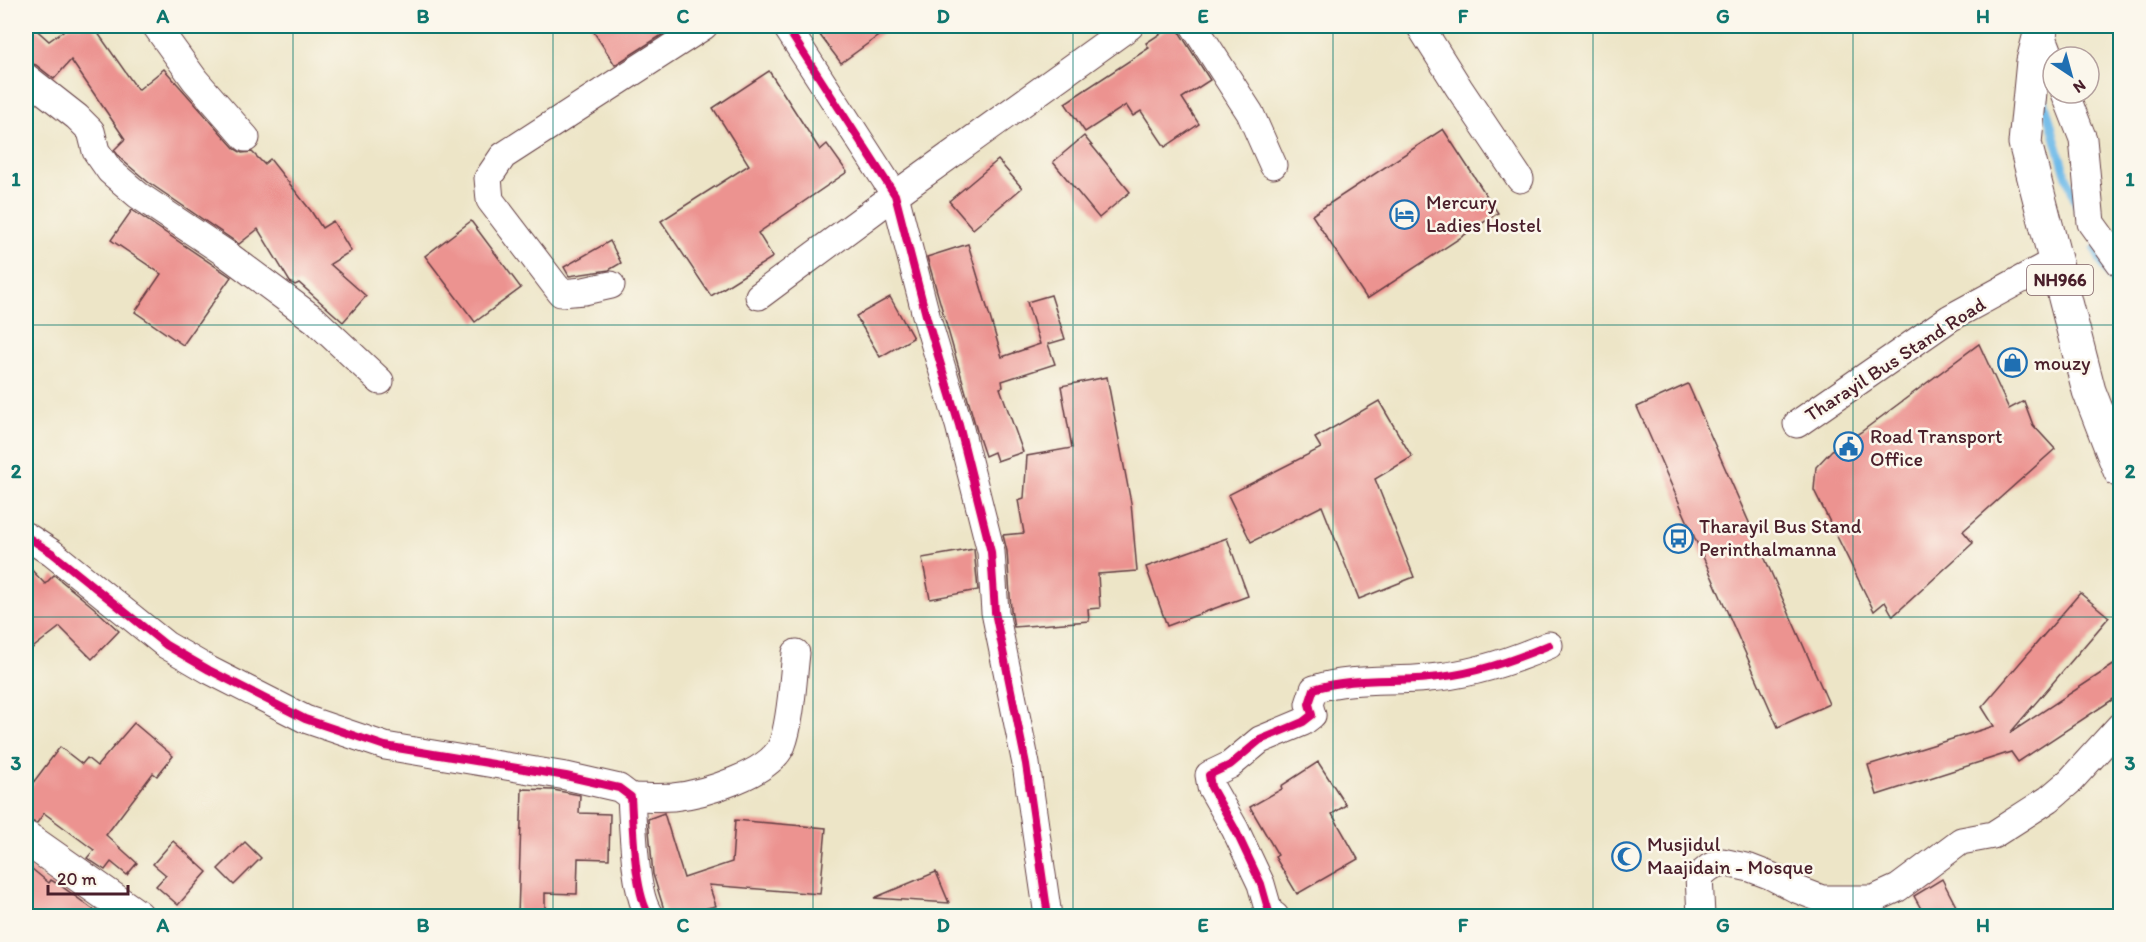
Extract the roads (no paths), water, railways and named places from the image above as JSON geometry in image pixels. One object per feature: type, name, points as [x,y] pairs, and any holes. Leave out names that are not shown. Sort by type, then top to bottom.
[{"type":"main road","name":"NH966","points":[[2040,53],[2025,143],[2089,391],[2121,471]]},
{"type":"main road","points":[[26,838],[136,916]]},
{"type":"street","points":[[156,26],[195,80],[246,138]]},
{"type":"street","points":[[611,285],[561,293],[490,200],[488,178],[503,156],[704,26]]},
{"type":"street","points":[[786,26],[895,195],[927,319],[959,424],[991,552],[995,612],[1026,764],[1048,916]]},
{"type":"street","points":[[759,296],[1130,26]]},
{"type":"street","points":[[1194,26],[1250,113],[1273,165]]},
{"type":"street","points":[[1420,26],[1520,179]]},
{"type":"street","points":[[26,77],[77,117],[91,131],[96,152],[110,171],[138,195],[225,253],[315,320],[380,381]]},
{"type":"street","points":[[2070,105],[2083,139],[2091,222],[2121,263]]},
{"type":"street","name":"Tharayil Bus Stand Road","points":[[1797,424],[1950,318],[2055,261]]},
{"type":"street","points":[[26,536],[52,553],[166,645],[209,670],[305,719],[385,746],[566,776],[619,788],[632,797],[672,797],[698,793],[735,780],[771,760],[781,746],[786,731],[796,653]]},
{"type":"street","points":[[1275,916],[1269,912],[1261,884],[1211,787],[1209,775],[1230,765],[1260,740],[1303,722],[1312,715],[1309,704],[1314,689],[1329,684],[1365,680],[1428,679],[1482,670],[1518,659],[1549,645]]},
{"type":"street","points":[[1701,916],[1699,876],[1710,867],[1722,862],[1750,868],[1771,876],[1796,890],[1822,899],[1874,899],[1890,892],[1914,877],[1960,841],[1993,835],[2049,799],[2070,781],[2121,726]]},
{"type":"street","points":[[632,797],[639,883],[644,909],[650,916]]},
{"type":"waterway","points":[[2021,26],[2027,43]]},
{"type":"waterway","points":[[2046,105],[2079,212]]},
{"type":"waterway","points":[[2095,249],[2103,267],[2120,292]]},
{"type":"place","name":"Mercury Ladies Hostel","points":[[1405,214]]},
{"type":"place","name":"mouzy","points":[[2013,363]]},
{"type":"place","name":"Road Transport Office","points":[[1849,447]]},
{"type":"place","name":"Tharayil Bus Stand Perinthalmanna","points":[[1678,538]]},
{"type":"place","name":"Musjidul Maajidain - Mosque","points":[[1626,856]]}]
